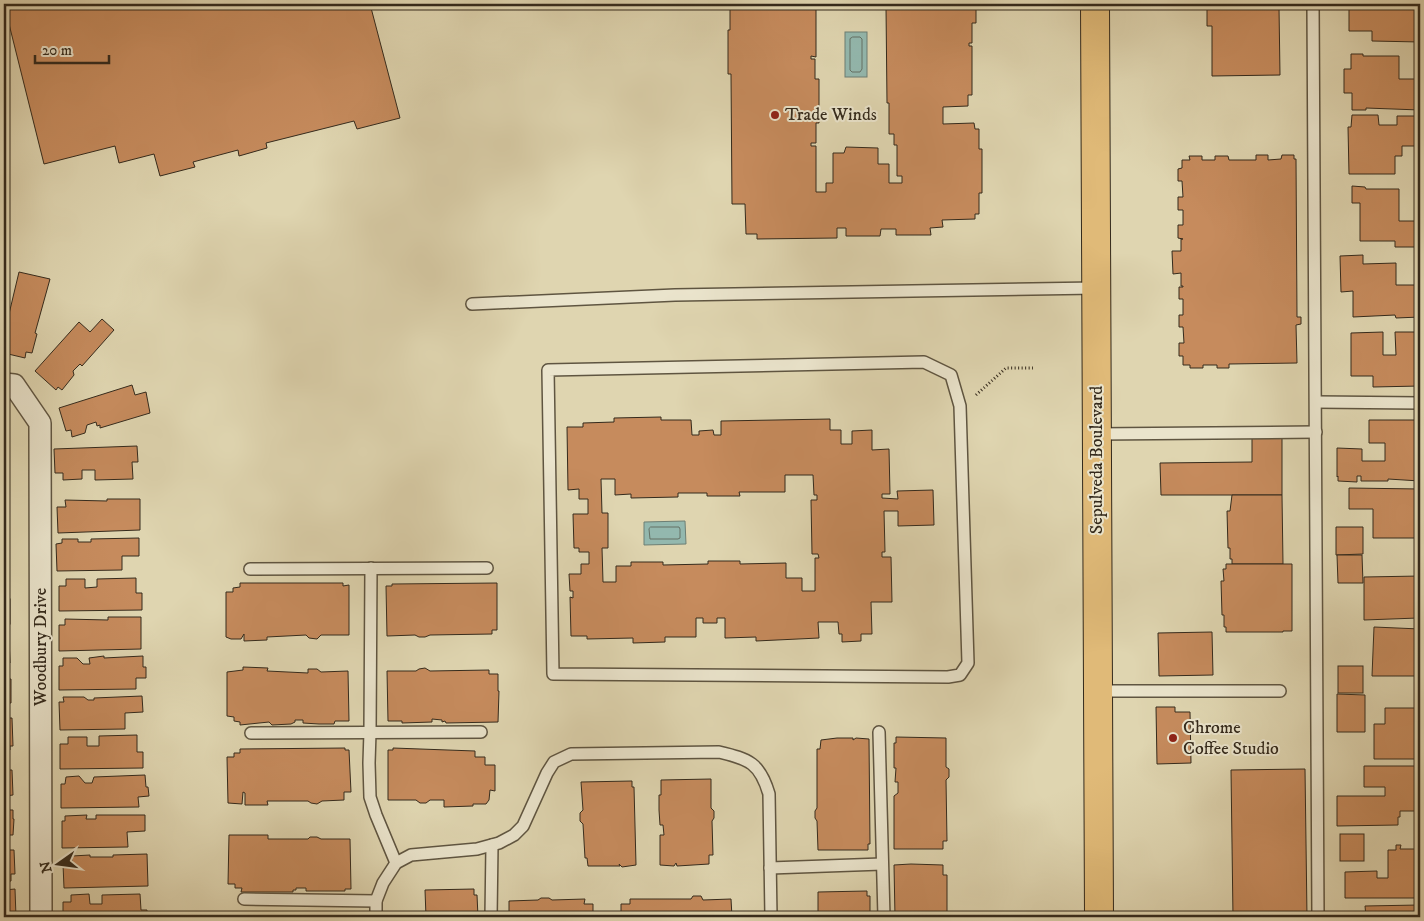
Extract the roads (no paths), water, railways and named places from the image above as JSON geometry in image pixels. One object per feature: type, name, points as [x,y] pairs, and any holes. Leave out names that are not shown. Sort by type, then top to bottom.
[{"type":"main road","name":"Sepulveda Boulevard","points":[[1095,4],[1099,917]]},
{"type":"street","name":"Woodbury Drive","points":[[9,384],[40,423],[41,917]]},
{"type":"lane","points":[[1314,4],[1318,917]]},
{"type":"lane","points":[[472,304],[674,294],[1096,288]]},
{"type":"lane","points":[[924,362],[951,375],[960,406],[965,566],[968,663],[960,675],[948,678],[553,674],[548,370],[924,362]]},
{"type":"lane","points":[[1316,402],[1420,403]]},
{"type":"lane","points":[[1097,434],[1316,432]]},
{"type":"lane","points":[[250,568],[487,568]]},
{"type":"lane","points":[[370,568],[370,797],[396,862]]},
{"type":"lane","points":[[1098,691],[1280,691]]},
{"type":"lane","points":[[251,733],[481,732]]},
{"type":"lane","points":[[879,732],[884,917]]},
{"type":"lane","points":[[376,917],[376,902],[383,884],[396,862],[412,855],[477,849],[492,845],[514,835],[523,826],[554,762],[571,754],[719,752],[752,763],[764,779],[769,794],[771,917]]},
{"type":"lane","points":[[491,917],[492,845]]},
{"type":"lane","points":[[770,868],[882,864]]},
{"type":"lane","points":[[244,899],[376,902]]},
{"type":"water","points":[[845,32],[867,32],[867,77],[845,77]]},
{"type":"water","points":[[685,521],[686,544],[644,545],[644,522]]},
{"type":"place","name":"Trade Winds","points":[[775,115]]},
{"type":"place","name":"Chrome Coffee Studio","points":[[1173,738]]}]
